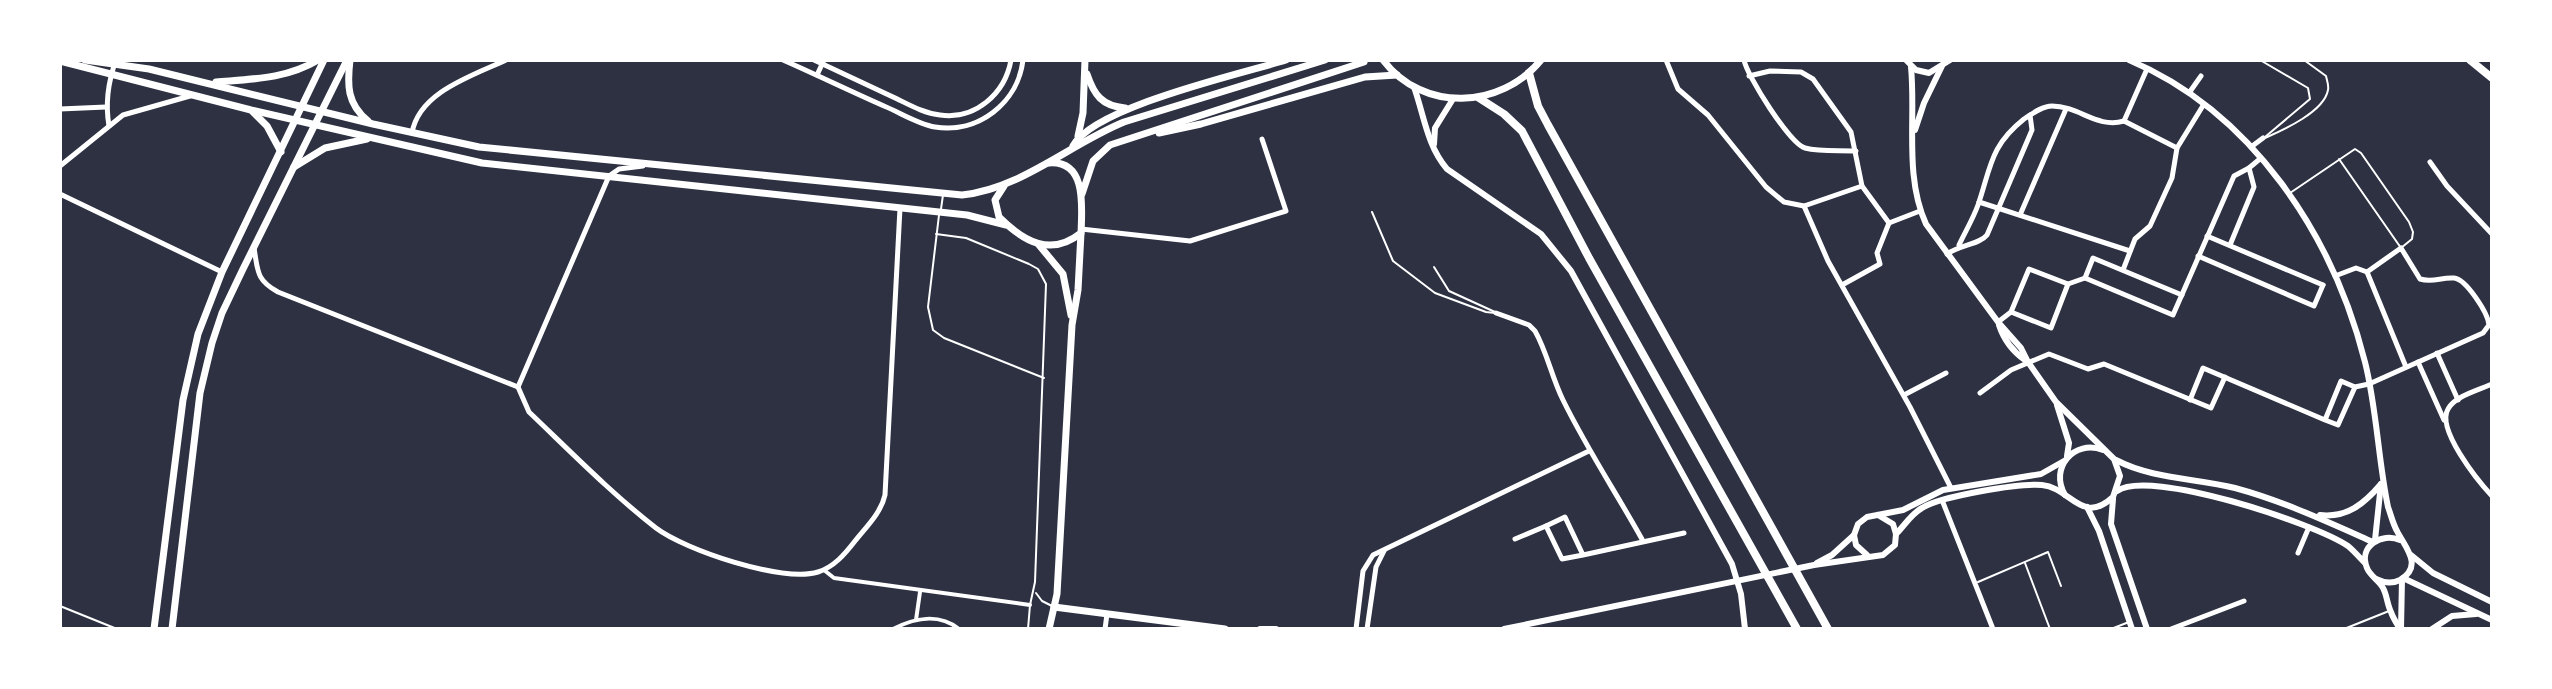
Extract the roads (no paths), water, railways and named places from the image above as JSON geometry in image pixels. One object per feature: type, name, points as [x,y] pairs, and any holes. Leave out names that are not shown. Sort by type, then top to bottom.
[{"type":"highway","points":[[2470,60],[2492,75]]},
{"type":"highway","points":[[2481,60],[2492,75]]},
{"type":"highway","points":[[1529,73],[1538,106],[1828,629]]},
{"type":"highway","points":[[1479,98],[1504,114],[1522,131],[1589,258],[1797,629]]},
{"type":"main road","points":[[85,60],[116,62],[479,147],[943,194],[978,193],[1005,184],[1092,135],[1124,122],[1325,60]]},
{"type":"main road","points":[[208,83],[278,77],[321,60]]},
{"type":"main road","points":[[154,629],[183,400],[198,334],[222,272],[303,106],[321,60]]},
{"type":"main road","points":[[172,629],[205,368],[222,313],[348,60]]},
{"type":"main road","points":[[348,60],[348,90],[352,103],[373,124]]},
{"type":"main road","points":[[1072,148],[1078,136],[1085,60]]},
{"type":"main road","points":[[1078,136],[1099,121],[1129,108],[1286,60]]},
{"type":"main road","points":[[1383,60],[1414,87],[1453,99],[1479,98],[1498,93],[1529,73],[1541,60]]},
{"type":"main road","points":[[60,61],[191,96],[482,163],[985,217],[1047,247],[1063,245],[1081,231]]},
{"type":"main road","points":[[1049,629],[1058,585],[1072,325],[1078,290],[1082,194],[1088,171],[1102,150],[1131,137],[1364,62]]},
{"type":"main road","points":[[1086,72],[1092,89],[1105,104],[1129,108]]},
{"type":"main road","points":[[1131,137],[1201,124],[1365,77],[1397,75]]},
{"type":"main road","points":[[251,110],[267,126],[281,152]]},
{"type":"main road","points":[[292,168],[325,148],[373,138]]},
{"type":"main road","points":[[1045,163],[1066,165],[1075,175],[1082,194]]},
{"type":"main road","points":[[1005,184],[998,192],[995,209],[1006,225]]},
{"type":"main road","points":[[1038,243],[1063,274],[1072,325]]},
{"type":"main road","points":[[1054,607],[1225,629]]},
{"type":"street","points":[[412,133],[414,120],[445,88],[506,60]]},
{"type":"street","points":[[783,60],[913,119],[949,128],[986,118],[1004,103],[1015,88],[1023,60]]},
{"type":"street","points":[[806,70],[812,60],[823,62],[918,108],[949,116],[977,109],[1001,87],[1011,60]]},
{"type":"street","points":[[1666,60],[1678,89],[1708,115],[1766,187],[1784,202],[1804,206],[1862,186]]},
{"type":"street","points":[[1744,60],[1749,76],[1798,145],[1808,149],[1856,151]]},
{"type":"street","points":[[1909,63],[1929,73],[1950,60]]},
{"type":"street","points":[[2129,60],[2204,104],[2251,147],[2290,193],[2336,278],[2356,331],[2369,384],[2381,481],[2403,541],[2411,555],[2433,573],[2492,602]]},
{"type":"street","points":[[109,127],[106,107],[116,62]]},
{"type":"street","points":[[817,75],[823,62]]},
{"type":"street","points":[[1909,63],[1914,134],[1912,170],[1920,211],[1946,255],[1998,322],[2002,336],[2014,352],[2028,362],[2056,402],[2106,452],[2114,459],[2145,472],[2226,486],[2312,514],[2374,541],[2390,536],[2403,541]]},
{"type":"street","points":[[1914,134],[1924,103],[1942,66]]},
{"type":"street","points":[[2124,121],[2147,68]]},
{"type":"street","points":[[1749,76],[1770,71],[1810,75],[1847,125],[1856,151],[1862,186],[1889,223]]},
{"type":"street","points":[[2189,93],[2201,76]]},
{"type":"street","points":[[1414,87],[1435,151],[1447,169],[1541,234],[1571,271],[1722,543],[1737,579],[1745,625]]},
{"type":"street","points":[[60,166],[123,115],[191,96]]},
{"type":"street","points":[[1435,151],[1435,128],[1453,99]]},
{"type":"street","points":[[2123,270],[2135,239],[2150,226],[2172,178],[2177,148],[2204,104]]},
{"type":"street","points":[[1959,245],[1979,202],[1983,182],[2001,139],[2030,115],[2050,106],[2103,123],[2124,121],[2177,148]]},
{"type":"street","points":[[60,109],[106,107]]},
{"type":"street","points":[[913,119],[918,108]]},
{"type":"street","points":[[2020,215],[2066,109]]},
{"type":"street","points":[[1946,255],[1959,245],[1985,239],[2032,130],[2030,115]]},
{"type":"street","points":[[2251,147],[2263,138]]},
{"type":"street","points":[[1081,231],[1190,241],[1286,211],[1262,139]]},
{"type":"street","points":[[1998,322],[2011,312],[2029,269],[2068,284],[2085,278],[2173,315],[2234,176],[2261,158]]},
{"type":"street","points":[[2430,162],[2447,186],[2492,234]]},
{"type":"street","points":[[518,387],[609,176],[627,167],[655,166]]},
{"type":"street","points":[[2230,245],[2254,187],[2249,168]]},
{"type":"street","points":[[60,194],[222,272]]},
{"type":"street","points":[[1979,202],[2130,251]]},
{"type":"street","points":[[1804,206],[1817,239],[1904,395],[1951,488]]},
{"type":"street","points":[[254,247],[260,279],[266,286],[518,387],[529,412],[658,530],[716,556],[781,573],[803,575],[824,570],[836,563],[878,511],[885,495],[900,208]]},
{"type":"street","points":[[1842,285],[1880,264],[1877,257],[1889,223],[1920,211]]},
{"type":"street","points":[[2207,236],[2323,285]]},
{"type":"street","points":[[2325,420],[2341,381],[2355,387],[2369,384],[2483,333],[2489,325],[2488,316],[2459,279],[2430,282],[2416,276],[2401,248],[2367,272]]},
{"type":"street","points":[[2198,256],[2314,306],[2323,285],[2356,268],[2367,272],[2406,367]]},
{"type":"street","points":[[2085,278],[2093,258],[2182,295]]},
{"type":"street","points":[[2011,312],[2051,328],[2068,284]]},
{"type":"street","points":[[1496,313],[1529,325],[1535,331],[1562,397],[1589,451],[1643,541]]},
{"type":"street","points":[[2437,353],[2458,400]]},
{"type":"street","points":[[1980,393],[2011,370],[2049,354],[2088,369],[2104,364],[2211,408],[2225,377]]},
{"type":"street","points":[[2418,362],[2468,468],[2492,496]]},
{"type":"street","points":[[2190,400],[2203,368],[2338,425],[2355,387]]},
{"type":"street","points":[[1904,395],[1946,373]]},
{"type":"street","points":[[2445,422],[2448,409],[2458,400],[2492,384]]},
{"type":"street","points":[[2056,402],[2068,437],[2059,480],[2067,498]]},
{"type":"street","points":[[1814,565],[1832,555],[1854,535],[1862,519],[1903,510],[1929,495],[1951,488],[2041,474],[2073,451],[2090,447],[2106,452]]},
{"type":"street","points":[[1356,629],[1365,565],[1373,555],[1589,451]]},
{"type":"street","points":[[2114,459],[2120,476],[2111,524],[2147,629]]},
{"type":"street","points":[[2312,514],[2347,513],[2364,503],[2381,481]]},
{"type":"street","points":[[2365,563],[2374,541],[2381,481]]},
{"type":"street","points":[[1896,534],[1919,510],[1942,500],[2037,485],[2051,486],[2076,504],[2087,507],[2102,505],[2130,485],[2182,490],[2246,505],[2309,527],[2348,546],[2385,591],[2390,611],[2400,629]]},
{"type":"street","points":[[1942,500],[1993,629]]},
{"type":"street","points":[[2087,507],[2099,531],[2131,626],[2143,617]]},
{"type":"street","points":[[1504,629],[1814,565],[1878,557],[1888,553],[1895,545],[1896,534],[1893,524],[1878,515]]},
{"type":"street","points":[[1515,539],[1565,517],[1583,555]]},
{"type":"street","points":[[1546,526],[1562,559],[1684,533]]},
{"type":"street","points":[[2298,553],[2309,527]]},
{"type":"street","points":[[1854,535],[1859,550],[1868,556]]},
{"type":"street","points":[[1367,629],[1376,567],[1387,548]]},
{"type":"street","points":[[2376,579],[2389,583],[2402,578],[2410,567],[2411,555]]},
{"type":"street","points":[[824,570],[834,578],[1030,605]]},
{"type":"street","points":[[2402,578],[2492,620]]},
{"type":"street","points":[[2400,629],[2402,578]]},
{"type":"street","points":[[916,620],[920,592]]},
{"type":"street","points":[[2171,629],[2244,601]]},
{"type":"street","points":[[1105,629],[1107,613]]},
{"type":"street","points":[[2432,629],[2452,616],[2480,614]]},
{"type":"street","points":[[893,629],[916,620],[944,620],[959,629]]},
{"type":"street","points":[[1260,629],[1276,629]]},
{"type":"lane","points":[[2260,60],[2308,88],[2310,99],[2263,138]]},
{"type":"lane","points":[[2263,138],[2288,129],[2320,106],[2328,90],[2326,76],[2304,60]]},
{"type":"lane","points":[[2290,193],[2339,159],[2355,149],[2361,153],[2413,232],[2412,239],[2401,248],[2339,159]]},
{"type":"lane","points":[[943,194],[928,307],[933,330],[944,338],[1044,378]]},
{"type":"lane","points":[[1372,212],[1393,261],[1435,293],[1496,313]]},
{"type":"lane","points":[[936,234],[966,238],[990,246],[1029,264],[1044,277],[1047,293],[1035,591],[1028,629]]},
{"type":"lane","points":[[1434,267],[1449,291],[1496,313]]},
{"type":"lane","points":[[1973,584],[2048,552],[2061,586]]},
{"type":"lane","points":[[2025,562],[2050,629]]},
{"type":"lane","points":[[1035,591],[1042,601],[1054,607]]},
{"type":"lane","points":[[60,606],[117,629]]},
{"type":"lane","points":[[2344,629],[2390,611]]},
{"type":"lane","points":[[2111,629],[2131,626]]}]
